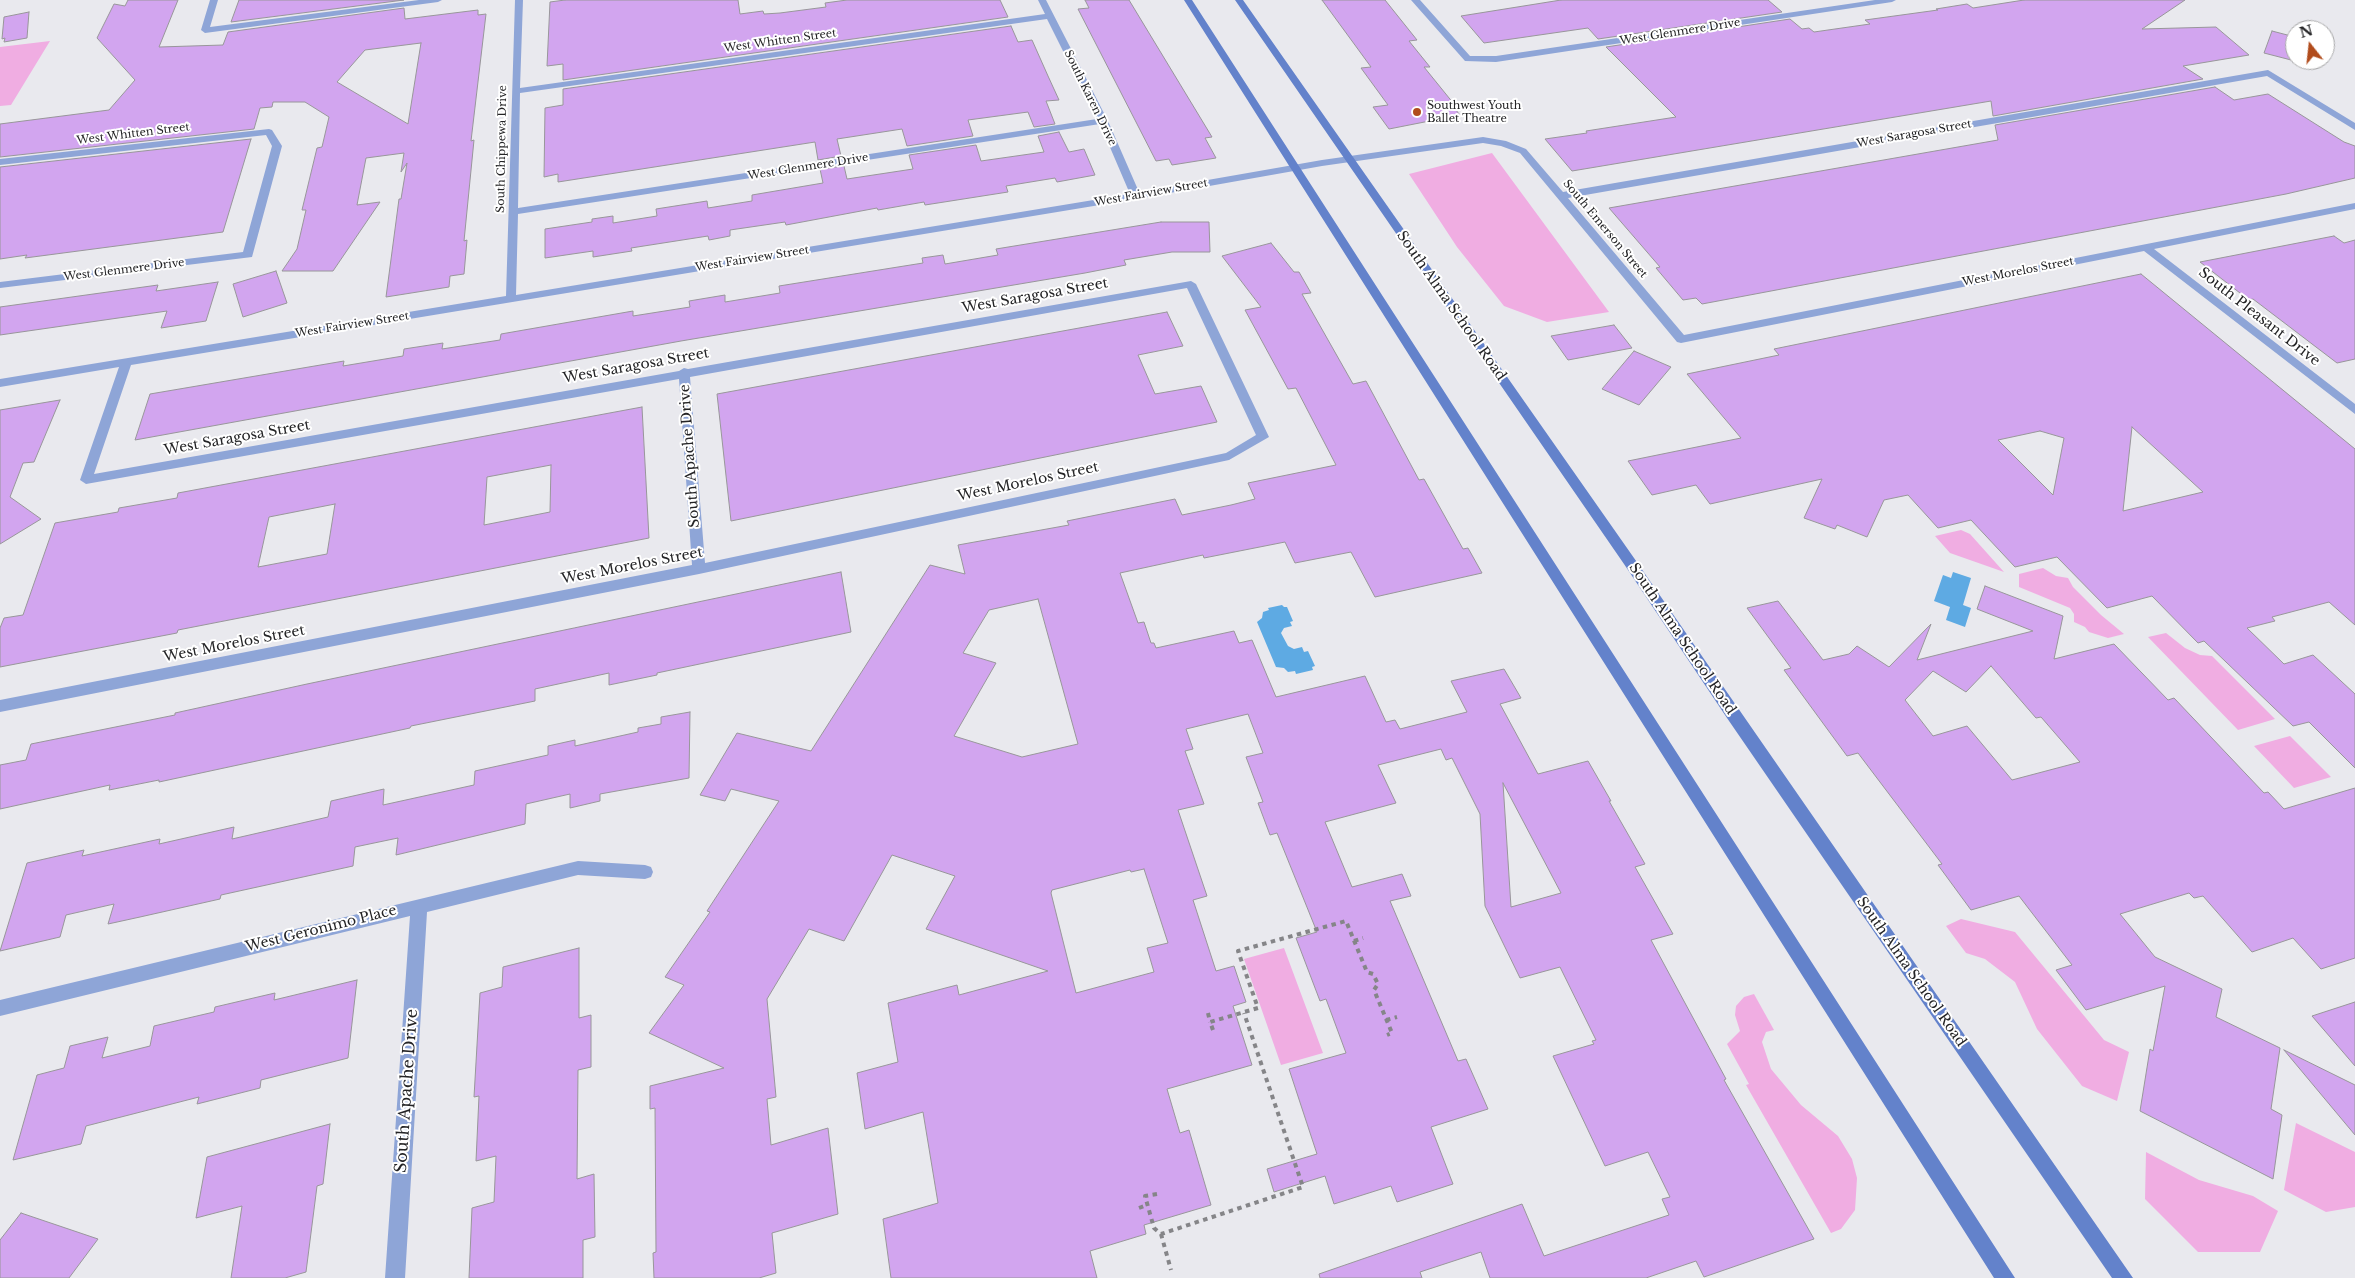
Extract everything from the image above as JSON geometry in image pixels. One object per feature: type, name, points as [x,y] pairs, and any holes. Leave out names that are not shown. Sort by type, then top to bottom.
[{"type":"main road","points":[[1188,0],[2005,1278]]},
{"type":"main road","name":"South Alma School Road","points":[[1239,0],[1629,561],[1732,714],[2123,1278]]},
{"type":"street","points":[[214,0],[205,30],[438,0]]},
{"type":"street","name":"South Chippewa Drive","points":[[512,298],[515,91],[519,0]]},
{"type":"street","name":"South Karen Drive","points":[[1042,0],[1103,121],[1136,196]]},
{"type":"street","name":"West Glenmere Drive","points":[[1415,0],[1468,59],[1496,59],[1892,0]]},
{"type":"street","name":"West Whitten Street","points":[[515,91],[1049,16]]},
{"type":"street","name":"West Saragosa Street","points":[[1560,196],[2268,73],[2355,127]]},
{"type":"street","name":"West Glenmere Drive","points":[[514,212],[1103,121]]},
{"type":"street","name":"West Whitten Street","points":[[0,162],[269,132],[278,146],[248,255]]},
{"type":"street","name":"West Fairview Street","points":[[0,384],[1296,168],[1482,140],[1503,143]]},
{"type":"street","name":"South Emerson Street","points":[[1503,143],[1523,151],[1681,338]]},
{"type":"street","name":"West Morelos Street","points":[[1681,338],[2355,206]]},
{"type":"street","name":"South Pleasant Drive","points":[[2145,247],[2353,407]]},
{"type":"street","name":"West Glenmere Drive","points":[[0,285],[248,255]]},
{"type":"street","name":"West Saragosa Street","points":[[126,362],[86,480],[684,372],[1191,284],[1263,437]]},
{"type":"street","name":"South Apache Drive","points":[[684,372],[699,569]]},
{"type":"street","name":"West Morelos Street","points":[[0,706],[699,569],[1229,456],[1263,437]]},
{"type":"street","name":"West Geronimo Place","points":[[0,1008],[578,868],[645,872]]},
{"type":"street","name":"South Apache Drive","points":[[395,1278],[419,905]]},
{"type":"path","points":[[1210,1022],[1258,1008],[1238,951],[1346,921],[1354,941],[1354,948],[1367,972],[1373,974],[1378,984],[1374,990],[1392,1033],[1387,1035]]},
{"type":"path","points":[[1354,941],[1364,938]]},
{"type":"path","points":[[1161,1234],[1304,1188],[1244,1012]]},
{"type":"path","points":[[1208,1013],[1213,1030]]},
{"type":"path","points":[[1386,1020],[1397,1017]]},
{"type":"path","points":[[1157,1194],[1145,1196],[1154,1228],[1161,1234],[1171,1270]]},
{"type":"path","points":[[1139,1208],[1147,1205]]},
{"type":"shaded area","points":[[50,41],[11,105],[0,106],[0,47]]},
{"type":"shaded area","points":[[1492,153],[1609,312],[1547,322],[1504,306],[1457,247],[1409,174]]},
{"type":"shaded area","points":[[1961,530],[1970,534],[2004,572],[1950,553],[1935,536]]},
{"type":"shaded area","points":[[2043,568],[2056,576],[2068,578],[2073,587],[2101,615],[2124,634],[2108,638],[2089,632],[2085,627],[2074,622],[2074,614],[2070,608],[2019,587],[2019,574]]},
{"type":"shaded area","points":[[2166,633],[2185,648],[2200,655],[2212,656],[2275,719],[2238,730],[2148,637]]},
{"type":"shaded area","points":[[2290,736],[2331,777],[2294,788],[2254,746]]},
{"type":"shaded area","points":[[1961,919],[2015,932],[2104,1040],[2129,1052],[2117,1101],[2082,1086],[2037,1029],[2015,982],[1985,959],[1966,953],[1946,926]]},
{"type":"shaded area","points":[[1284,948],[1323,1053],[1281,1065],[1244,959]]},
{"type":"shaded area","points":[[1754,994],[1774,1030],[1766,1032],[1762,1042],[1771,1069],[1801,1105],[1838,1136],[1852,1159],[1857,1178],[1855,1210],[1841,1229],[1831,1233],[1746,1085],[1749,1084],[1727,1044],[1740,1031],[1735,1015],[1736,1006],[1744,997]]},
{"type":"shaded area","points":[[2296,1123],[2355,1152],[2355,1207],[2326,1212],[2284,1190]]},
{"type":"shaded area","points":[[2146,1152],[2199,1180],[2253,1196],[2278,1211],[2260,1252],[2198,1252],[2145,1199]]},
{"type":"water","points":[[1953,572],[1971,578],[1963,605],[1971,608],[1965,627],[1946,620],[1950,607],[1934,601],[1943,575],[1951,578]]},
{"type":"water","points":[[1282,605],[1287,607],[1293,621],[1290,622],[1292,626],[1284,628],[1281,633],[1288,646],[1294,649],[1302,647],[1304,652],[1308,651],[1315,666],[1312,667],[1313,670],[1296,674],[1295,671],[1288,672],[1284,668],[1276,667],[1257,622],[1262,618],[1263,612],[1269,610],[1268,608]]},
{"type":"building","points":[[128,0],[178,0],[159,47],[223,45],[228,32],[404,8],[405,19],[478,10],[478,15],[486,14],[471,141],[474,140],[464,241],[467,240],[464,274],[450,276],[449,287],[386,297],[399,199],[401,199],[407,163],[401,172],[404,153],[366,158],[357,205],[380,202],[333,271],[282,271],[297,249],[306,210],[302,210],[317,148],[322,147],[329,117],[305,102],[273,102],[272,107],[260,108],[254,129],[0,157],[0,124],[109,110],[135,80],[97,38],[114,4],[125,6]],"holes":[[[421,43],[408,124],[337,82],[365,50]]]},
{"type":"building","points":[[239,0],[404,0],[231,22]]},
{"type":"building","points":[[565,0],[738,0],[740,14],[763,11],[764,14],[826,7],[825,3],[847,0],[1000,0],[1008,17],[563,80],[563,64],[547,66],[550,2]]},
{"type":"building","points":[[1085,0],[1129,0],[1212,137],[1205,138],[1216,158],[1172,165],[1169,159],[1156,161],[1078,9],[1089,8]]},
{"type":"building","points":[[1322,0],[1385,0],[1417,40],[1409,41],[1430,67],[1424,67],[1458,109],[1455,109],[1460,115],[1389,129],[1373,107],[1388,105],[1361,68],[1371,67]]},
{"type":"building","points":[[1561,0],[1768,0],[1782,12],[1598,39],[1588,28],[1484,43],[1461,16]]},
{"type":"building","points":[[2024,0],[2185,0],[2142,29],[2216,27],[2249,55],[2183,66],[2203,79],[1993,116],[1991,101],[1572,171],[1545,139],[1676,117],[1606,47],[1790,19],[1802,29],[1809,28],[1814,32],[1870,24],[1865,20],[1967,4],[1973,8]]},
{"type":"building","points":[[29,12],[27,38],[4,42],[5,38],[2,39],[4,17]]},
{"type":"building","points":[[1011,26],[1018,42],[1032,40],[1059,100],[1046,101],[1055,124],[1034,127],[1028,112],[968,120],[973,136],[907,146],[902,129],[837,139],[841,156],[818,160],[815,142],[558,182],[558,174],[544,177],[545,108],[563,105],[563,89]]},
{"type":"building","points":[[2272,31],[2285,34],[2285,58],[2264,53]]},
{"type":"building","points":[[2215,87],[2234,100],[2268,94],[2344,142],[2355,146],[2355,178],[2286,194],[1702,304],[1696,298],[1683,300],[1656,268],[1660,267],[1609,208],[1998,140],[1995,125]]},
{"type":"building","points":[[1059,132],[1069,152],[1084,149],[1095,175],[1057,182],[1055,178],[1006,186],[1008,192],[925,205],[924,202],[878,210],[877,208],[786,225],[785,222],[730,230],[730,236],[709,240],[708,236],[631,248],[632,251],[593,257],[593,251],[545,258],[545,229],[592,222],[592,219],[613,216],[613,223],[657,216],[656,209],[707,201],[708,208],[752,201],[752,195],[823,183],[820,169],[844,166],[847,179],[913,169],[909,155],[976,145],[981,161],[1044,152],[1038,136]]},
{"type":"building","points":[[251,139],[223,232],[25,258],[27,255],[0,259],[0,167]]},
{"type":"building","points":[[1161,222],[1209,222],[1210,252],[1172,252],[1124,260],[1126,265],[1085,273],[681,341],[135,440],[150,394],[344,361],[343,366],[403,356],[404,349],[443,343],[442,349],[500,340],[501,334],[633,311],[633,316],[690,307],[689,301],[725,295],[725,302],[780,293],[779,286],[923,263],[922,258],[943,255],[945,264],[998,255],[996,249]]},
{"type":"building","points":[[2334,236],[2344,243],[2355,240],[2355,359],[2337,363],[2253,299],[2249,300],[2200,262]]},
{"type":"building","points":[[1271,243],[1294,272],[1299,272],[1311,293],[1302,294],[1353,384],[1366,381],[1419,480],[1424,479],[1463,549],[1468,548],[1482,573],[1375,597],[1351,552],[1295,563],[1285,542],[1204,558],[1203,555],[1120,573],[1138,623],[1144,622],[1151,643],[1154,643],[1156,648],[1234,631],[1239,643],[1252,640],[1276,697],[1365,676],[1386,722],[1395,720],[1400,729],[1467,712],[1451,681],[1504,669],[1521,698],[1500,704],[1538,774],[1588,761],[1611,801],[1609,801],[1645,864],[1635,867],[1673,934],[1651,940],[1726,1079],[1724,1080],[1814,1239],[1704,1277],[1696,1261],[1646,1278],[1490,1278],[1481,1252],[1420,1272],[1422,1278],[1320,1278],[1319,1274],[1522,1204],[1544,1256],[1669,1215],[1662,1199],[1670,1197],[1648,1152],[1605,1166],[1553,1056],[1594,1044],[1592,1041],[1596,1040],[1560,967],[1520,978],[1485,906],[1480,814],[1452,758],[1446,760],[1441,749],[1378,765],[1396,803],[1325,822],[1352,887],[1402,874],[1411,896],[1390,901],[1458,1061],[1466,1059],[1488,1109],[1431,1127],[1453,1184],[1397,1202],[1391,1186],[1334,1204],[1325,1176],[1274,1192],[1267,1169],[1317,1154],[1289,1069],[1346,1053],[1326,999],[1320,1001],[1296,938],[1317,932],[1277,833],[1270,835],[1258,803],[1263,802],[1246,757],[1263,753],[1248,714],[1186,729],[1193,749],[1185,751],[1204,804],[1178,810],[1207,896],[1193,900],[1216,971],[1234,966],[1246,1002],[1233,1006],[1252,1065],[1167,1089],[1180,1133],[1189,1130],[1211,1205],[1144,1225],[1146,1234],[1090,1251],[1097,1278],[891,1278],[883,1219],[938,1203],[923,1112],[865,1129],[857,1073],[898,1062],[888,1003],[957,985],[959,995],[1048,971],[926,929],[955,876],[892,855],[844,941],[809,929],[767,999],[776,1097],[767,1099],[771,1145],[828,1128],[838,1214],[772,1233],[776,1273],[759,1278],[654,1278],[653,1253],[656,1252],[655,1108],[650,1109],[650,1086],[724,1068],[649,1033],[684,985],[665,977],[710,912],[707,911],[779,801],[731,789],[725,801],[700,795],[737,733],[811,751],[930,565],[965,574],[958,545],[1069,525],[1067,521],[1175,499],[1182,515],[1231,505],[1255,499],[1248,483],[1336,465],[1296,388],[1288,389],[1245,310],[1261,307],[1222,256]],"holes":[[[1038,599],[1078,744],[1022,757],[954,736],[996,663],[963,653],[989,610]],[[1503,783],[1561,893],[1511,907]],[[1144,869],[1168,943],[1147,948],[1154,972],[1076,993],[1051,893],[1052,890],[1130,870],[1131,872]]]},
{"type":"building","points":[[276,271],[287,303],[243,317],[233,284]]},
{"type":"building","points":[[2141,274],[2355,449],[2355,625],[2329,602],[2272,617],[2275,621],[2247,628],[2284,664],[2313,655],[2355,694],[2355,768],[2309,722],[2293,726],[2204,641],[2198,643],[2152,596],[2107,608],[2057,557],[2015,567],[1971,520],[1938,528],[1908,495],[1884,500],[1867,537],[1837,525],[1835,529],[1804,518],[1822,479],[1710,504],[1696,485],[1652,495],[1628,461],[1741,438],[1687,374],[1779,355],[1774,349]],"holes":[[[2132,427],[2203,492],[2123,511]],[[2040,431],[2064,438],[2053,495],[1998,440]]]},
{"type":"building","points":[[218,282],[206,321],[161,328],[167,311],[0,335],[0,307],[158,285],[156,291]]},
{"type":"building","points":[[1167,312],[1183,346],[1138,355],[1155,394],[1201,386],[1217,422],[731,521],[717,394]]},
{"type":"building","points":[[1614,325],[1632,348],[1568,360],[1551,336]]},
{"type":"building","points":[[1634,351],[1671,367],[1639,405],[1602,389]]},
{"type":"building","points":[[60,400],[34,462],[23,463],[10,497],[41,519],[0,544],[0,410]]},
{"type":"building","points":[[642,407],[649,538],[178,630],[177,633],[0,667],[0,628],[4,618],[23,615],[55,523],[118,512],[119,508],[177,498],[178,493]],"holes":[[[551,465],[550,512],[484,525],[487,477]],[[335,504],[327,554],[258,567],[269,517]]]},
{"type":"building","points":[[841,572],[851,632],[609,685],[609,673],[535,689],[535,701],[411,726],[410,728],[159,782],[159,780],[109,790],[110,785],[0,809],[0,765],[26,760],[31,744],[175,715],[175,713],[307,684]]},
{"type":"building","points":[[1985,586],[2063,616],[2054,659],[2114,644],[2168,700],[2174,698],[2264,793],[2268,792],[2284,809],[2355,788],[2355,958],[2321,969],[2293,938],[2252,952],[2203,896],[2194,898],[2189,893],[2120,914],[2155,957],[2222,989],[2216,1017],[2280,1048],[2271,1109],[2282,1115],[2273,1179],[2140,1111],[2150,1049],[2153,1051],[2165,986],[2086,1010],[2056,970],[2072,965],[2019,896],[1971,910],[1938,865],[1942,864],[1858,753],[1847,756],[1784,670],[1791,668],[1747,608],[1778,601],[1823,660],[1849,654],[1857,646],[1889,667],[1931,624],[1917,660],[2033,631],[1977,609]],"holes":[[[1991,666],[2036,718],[2041,717],[2080,762],[2012,780],[1967,726],[1933,736],[1905,700],[1933,671],[1966,692]]]},
{"type":"building","points":[[690,712],[689,778],[600,794],[600,801],[570,808],[570,794],[526,804],[525,824],[396,855],[398,838],[355,847],[353,866],[221,895],[220,899],[140,917],[108,924],[114,904],[66,915],[60,937],[0,951],[27,863],[84,850],[82,856],[160,839],[159,844],[234,827],[232,839],[328,817],[331,801],[384,789],[383,805],[474,785],[475,771],[548,755],[548,746],[575,740],[575,746],[638,732],[638,728],[661,724],[661,717]]},
{"type":"building","points":[[579,948],[579,1018],[591,1015],[591,1067],[578,1070],[577,1179],[594,1174],[595,1237],[583,1240],[583,1278],[469,1278],[472,1208],[494,1202],[496,1156],[476,1161],[479,1096],[474,1097],[480,993],[502,987],[503,967]]},
{"type":"building","points":[[357,980],[348,1058],[261,1080],[260,1088],[197,1104],[199,1097],[86,1126],[81,1144],[13,1160],[37,1075],[64,1068],[70,1046],[108,1037],[102,1058],[150,1046],[154,1026],[214,1012],[215,1007],[275,993],[274,1000]]},
{"type":"building","points":[[2355,1002],[2355,1066],[2312,1016]]},
{"type":"building","points":[[2284,1050],[2355,1085],[2355,1135]]},
{"type":"building","points":[[330,1124],[323,1184],[317,1186],[306,1272],[285,1278],[231,1278],[242,1206],[196,1218],[207,1157]]},
{"type":"building","points":[[21,1213],[98,1239],[69,1278],[0,1278],[0,1240]]},
{"type":"place","name":"Southwest Youth Ballet Theatre","points":[[1417,112]]}]
